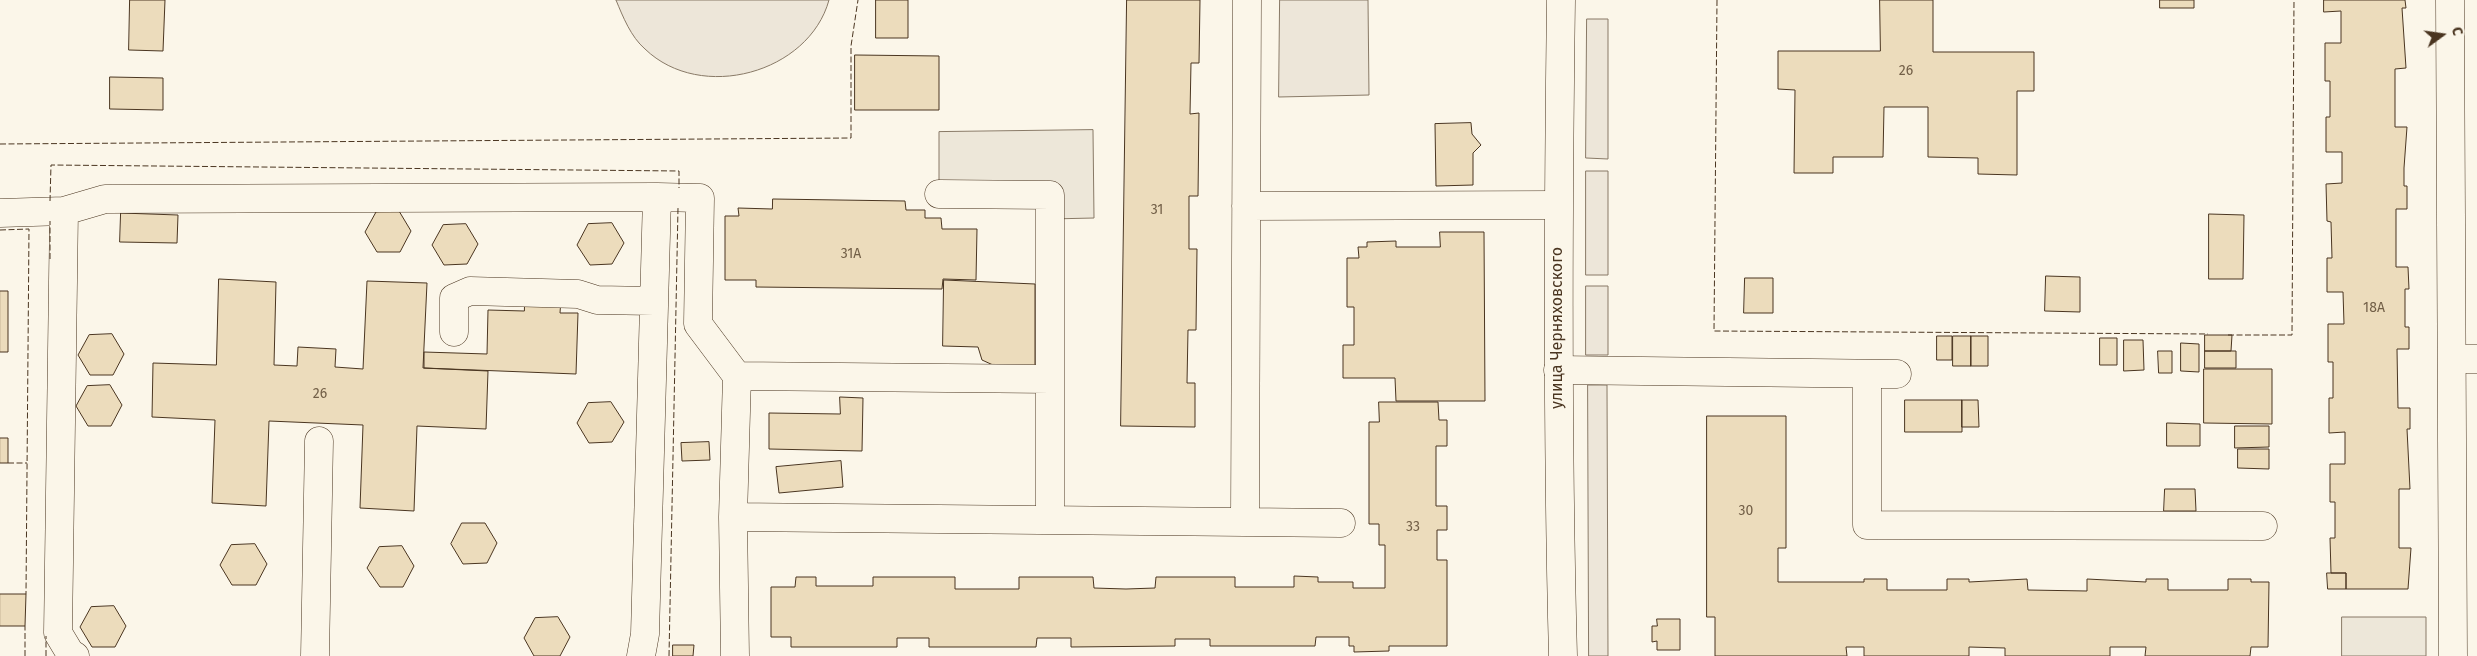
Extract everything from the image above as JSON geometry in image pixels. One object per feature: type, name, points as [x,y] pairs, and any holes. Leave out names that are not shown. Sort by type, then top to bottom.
[{"type":"main road","points":[[1245,522],[1247,0]]},
{"type":"main road","name":"улица Черняховского","points":[[1561,0],[1558,205],[1558,474],[1562,656]]},
{"type":"main road","points":[[2450,0],[2464,359],[2453,656]]},
{"type":"main road","points":[[939,194],[1050,195],[1050,520]]},
{"type":"main road","points":[[641,656],[645,634],[657,198]]},
{"type":"main road","points":[[0,213],[64,211],[105,199],[700,198],[698,324],[737,376],[733,517],[735,656]]},
{"type":"main road","points":[[1246,206],[1558,205]]},
{"type":"main road","points":[[64,211],[58,633],[70,653],[75,656]]},
{"type":"main road","points":[[454,332],[454,298],[470,291],[578,294],[597,300],[654,301]]},
{"type":"main road","points":[[1558,370],[1897,374]]},
{"type":"main road","points":[[1867,374],[1868,525],[2263,526]]},
{"type":"main road","points":[[737,376],[1050,379]]},
{"type":"main road","points":[[314,656],[319,441]]},
{"type":"main road","points":[[733,517],[1341,523]]},
{"type":"shaded area","points":[[616,0],[829,0],[818,25],[800,46],[777,62],[750,72],[723,76],[695,74],[668,65],[645,49],[632,33]]},
{"type":"shaded area","points":[[1280,0],[1368,0],[1369,95],[1279,97]]},
{"type":"shaded area","points":[[1587,19],[1608,19],[1608,159],[1586,158]]},
{"type":"shaded area","points":[[1093,130],[1094,218],[1050,219],[1050,195],[939,194],[939,132]]},
{"type":"shaded area","points":[[1586,171],[1608,171],[1608,275],[1586,275]]},
{"type":"shaded area","points":[[1586,286],[1608,286],[1608,355],[1586,355]]},
{"type":"shaded area","points":[[1588,385],[1607,385],[1608,656],[1589,656]]},
{"type":"shaded area","points":[[2342,617],[2426,617],[2426,656],[2342,656]]},
{"type":"building","points":[[130,0],[165,0],[163,51],[129,50]]},
{"type":"building","points":[[876,0],[908,0],[908,38],[876,38]]},
{"type":"building","points":[[1127,0],[1200,0],[1199,63],[1191,63],[1190,114],[1199,113],[1198,196],[1189,196],[1189,249],[1197,249],[1196,330],[1188,330],[1187,383],[1195,383],[1195,427],[1121,426]]},
{"type":"building","points":[[1880,0],[1933,0],[1933,52],[2034,52],[2034,91],[2017,91],[2017,175],[1978,174],[1978,158],[1928,157],[1928,107],[1884,107],[1883,157],[1833,157],[1833,173],[1794,173],[1795,90],[1778,89],[1778,51],[1880,51]]},
{"type":"building","points":[[2160,0],[2194,0],[2194,8],[2160,8]]},
{"type":"building","points":[[2324,0],[2405,0],[2406,8],[2402,8],[2406,68],[2395,69],[2395,127],[2407,127],[2404,186],[2407,186],[2407,209],[2396,209],[2396,267],[2408,267],[2409,289],[2405,289],[2405,327],[2409,327],[2409,349],[2397,349],[2398,408],[2410,408],[2410,429],[2407,429],[2410,489],[2399,489],[2399,548],[2411,548],[2408,589],[2346,589],[2346,573],[2331,573],[2330,538],[2335,538],[2335,502],[2330,502],[2330,464],[2345,464],[2345,432],[2329,433],[2329,398],[2333,398],[2333,362],[2328,362],[2328,324],[2344,324],[2343,292],[2327,292],[2327,258],[2332,258],[2331,222],[2327,221],[2326,184],[2342,183],[2342,152],[2326,152],[2326,117],[2330,117],[2330,81],[2325,81],[2325,43],[2341,43],[2341,11],[2324,12]]},
{"type":"building","points":[[855,55],[939,56],[939,110],[855,110]]},
{"type":"building","points":[[110,77],[163,78],[163,110],[110,109]]},
{"type":"building","points":[[1471,123],[1472,134],[1481,145],[1473,153],[1473,185],[1436,186],[1435,124]]},
{"type":"building","points":[[773,199],[905,201],[906,210],[925,210],[925,218],[941,218],[942,229],[977,229],[976,280],[943,279],[942,289],[756,287],[756,280],[725,280],[725,216],[739,216],[738,208],[772,209]]},
{"type":"building","points":[[399,211],[411,231],[400,252],[377,252],[365,232],[376,212]]},
{"type":"building","points":[[121,213],[178,215],[177,243],[120,242]]},
{"type":"building","points":[[2209,214],[2244,215],[2243,279],[2209,279]]},
{"type":"building","points":[[612,223],[624,243],[612,264],[590,265],[577,245],[588,224]]},
{"type":"building","points":[[466,224],[478,244],[467,264],[444,265],[432,245],[443,225]]},
{"type":"building","points":[[1440,232],[1484,232],[1485,401],[1396,401],[1395,378],[1343,378],[1343,345],[1354,345],[1354,307],[1347,307],[1347,258],[1359,258],[1358,247],[1367,247],[1367,242],[1396,241],[1396,247],[1440,247]]},
{"type":"building","points":[[2046,276],[2080,277],[2080,312],[2045,311]]},
{"type":"building","points":[[1745,278],[1773,278],[1773,313],[1744,313]]},
{"type":"building","points":[[219,279],[276,282],[274,365],[297,366],[298,347],[336,349],[335,367],[363,369],[367,281],[427,283],[423,368],[488,371],[486,429],[417,426],[414,511],[360,508],[363,425],[269,421],[266,506],[212,503],[215,420],[152,417],[153,363],[216,365]]},
{"type":"building","points":[[944,280],[1035,284],[1035,366],[993,365],[982,360],[978,347],[943,346]]},
{"type":"building","points":[[0,291],[8,291],[8,352],[0,352]]},
{"type":"building","points":[[525,298],[561,299],[560,313],[578,313],[576,374],[424,368],[424,352],[487,354],[488,310],[524,311]]},
{"type":"building","points":[[112,334],[124,354],[113,375],[90,375],[78,355],[89,335]]},
{"type":"building","points":[[2205,335],[2232,335],[2231,351],[2205,351]]},
{"type":"building","points":[[1937,336],[1952,336],[1952,360],[1937,360]]},
{"type":"building","points":[[1953,336],[1971,336],[1971,366],[1953,366]]},
{"type":"building","points":[[1971,336],[1988,336],[1988,366],[1971,366]]},
{"type":"building","points":[[2100,338],[2117,338],[2117,365],[2100,365]]},
{"type":"building","points":[[2124,340],[2143,340],[2144,370],[2124,371]]},
{"type":"building","points":[[2181,343],[2199,344],[2199,372],[2181,371]]},
{"type":"building","points":[[2158,351],[2172,351],[2172,373],[2159,373]]},
{"type":"building","points":[[2205,351],[2236,351],[2236,368],[2205,368]]},
{"type":"building","points":[[2204,369],[2272,369],[2272,424],[2204,423]]},
{"type":"building","points":[[110,385],[122,405],[111,426],[88,426],[76,406],[87,386]]},
{"type":"building","points":[[840,397],[863,398],[862,451],[769,449],[769,413],[840,414]]},
{"type":"building","points":[[1905,400],[1962,400],[1962,432],[1905,432]]},
{"type":"building","points":[[1962,400],[1978,400],[1979,427],[1962,427]]},
{"type":"building","points":[[611,402],[624,422],[612,442],[589,443],[577,423],[588,403]]},
{"type":"building","points":[[1379,402],[1438,402],[1439,420],[1447,420],[1447,446],[1436,446],[1436,506],[1447,506],[1447,530],[1437,530],[1437,560],[1447,560],[1447,646],[1389,646],[1389,651],[1354,652],[1354,646],[1349,646],[1349,637],[1316,637],[1315,646],[1210,646],[1210,639],[1175,639],[1175,646],[1071,647],[1071,638],[1037,638],[1036,647],[929,647],[929,638],[897,638],[897,647],[791,647],[791,637],[771,637],[771,587],[795,587],[796,577],[816,577],[816,586],[873,586],[873,577],[955,577],[955,589],[1019,589],[1019,577],[1093,577],[1094,588],[1126,589],[1155,588],[1156,577],[1235,577],[1235,587],[1294,587],[1294,576],[1318,577],[1318,582],[1353,582],[1353,588],[1385,588],[1385,545],[1379,545],[1379,524],[1369,524],[1369,422],[1379,422]]},
{"type":"building","points":[[1707,416],[1786,416],[1786,548],[1778,548],[1778,582],[1864,582],[1864,579],[1887,579],[1887,590],[1947,590],[1947,579],[1969,579],[1969,582],[2027,579],[2028,590],[2087,591],[2087,579],[2146,582],[2146,579],[2168,579],[2168,590],[2228,590],[2228,579],[2251,579],[2251,582],[2269,582],[2268,647],[2251,647],[2250,656],[2145,656],[2146,647],[2110,647],[2110,656],[2005,656],[2005,648],[1969,647],[1969,656],[1864,656],[1864,647],[1846,647],[1847,656],[1715,656],[1715,617],[1707,617]]},
{"type":"building","points":[[2167,423],[2200,424],[2200,446],[2167,446]]},
{"type":"building","points":[[2235,426],[2269,426],[2269,447],[2235,448]]},
{"type":"building","points":[[0,438],[8,438],[8,463],[0,463]]},
{"type":"building","points":[[709,442],[710,460],[682,461],[681,443]]},
{"type":"building","points":[[2238,449],[2269,449],[2269,469],[2238,468]]},
{"type":"building","points":[[841,461],[843,487],[779,493],[776,467]]},
{"type":"building","points":[[2165,489],[2195,489],[2196,511],[2164,511]]},
{"type":"building","points":[[462,523],[485,523],[497,543],[487,563],[463,564],[451,544]]},
{"type":"building","points":[[255,544],[267,564],[256,585],[232,585],[220,565],[231,545]]},
{"type":"building","points":[[402,546],[414,566],[403,587],[380,587],[367,568],[379,547]]},
{"type":"building","points":[[2327,573],[2346,573],[2346,589],[2328,589]]},
{"type":"building","points":[[0,594],[26,594],[25,626],[0,626]]},
{"type":"building","points":[[114,606],[126,626],[115,647],[92,647],[80,627],[91,607]]},
{"type":"building","points":[[558,617],[570,637],[560,656],[534,656],[524,638],[535,618]]},
{"type":"building","points":[[1657,619],[1680,619],[1680,650],[1657,650],[1657,641],[1652,642],[1652,626],[1657,626]]},
{"type":"building","points":[[673,645],[694,645],[693,656],[673,656]]},
{"type":"fence","points":[[0,144],[851,138],[851,46],[858,0]]},
{"type":"fence","points":[[1717,0],[1714,331],[2208,334]]},
{"type":"fence","points":[[2228,335],[2292,335],[2294,0]]},
{"type":"fence","points":[[50,201],[51,165],[679,171],[679,188]]},
{"type":"fence","points":[[669,656],[678,208]]},
{"type":"fence","points":[[50,221],[50,259]]},
{"type":"fence","points":[[0,230],[29,229],[26,594]]},
{"type":"fence","points":[[8,463],[27,463]]},
{"type":"fence","points":[[25,626],[25,656]]},
{"type":"fence","points":[[46,636],[46,656]]}]
